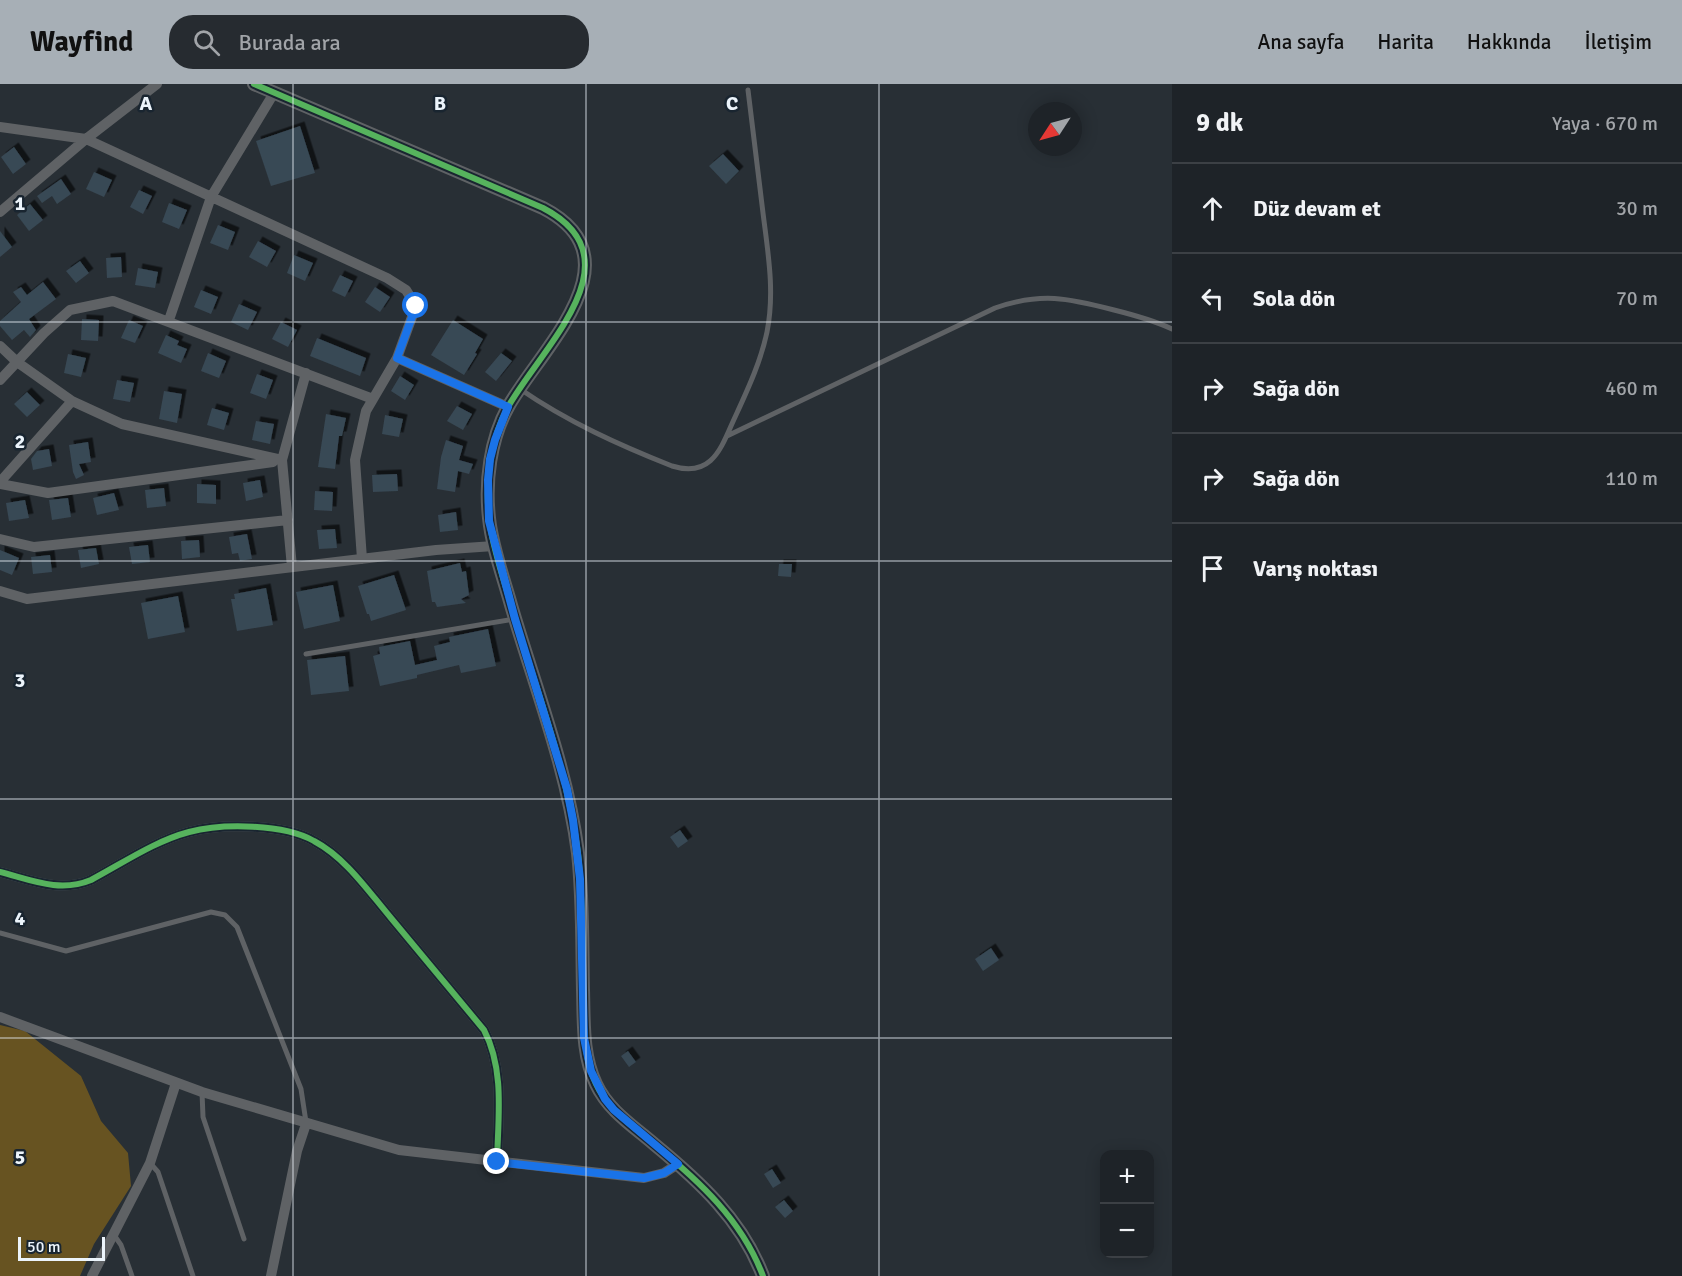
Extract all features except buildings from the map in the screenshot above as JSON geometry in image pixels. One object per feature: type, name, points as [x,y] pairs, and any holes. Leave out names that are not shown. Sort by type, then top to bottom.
[{"type":"street","points":[[0,212],[157,84]]},
{"type":"street","points":[[254,84],[558,215],[570,226],[584,250],[585,274],[572,308],[508,407],[495,440],[488,480],[489,521],[515,619],[567,789],[573,820],[580,879],[584,1038],[591,1071],[605,1099],[614,1110],[678,1164],[733,1221],[747,1240],[763,1276]]},
{"type":"street","points":[[169,320],[211,197],[274,93]]},
{"type":"street","points":[[0,127],[86,140],[387,278],[406,291],[416,306],[397,358],[366,411],[356,460],[362,559]]},
{"type":"street","points":[[0,380],[44,333],[70,310],[113,301],[169,320],[373,399]]},
{"type":"street","points":[[0,346],[17,362],[72,401],[122,424],[282,460]]},
{"type":"street","points":[[397,358],[508,407]]},
{"type":"street","points":[[292,567],[282,460],[306,373]]},
{"type":"street","points":[[72,401],[0,483],[48,493],[282,460]]},
{"type":"street","points":[[0,539],[34,547],[288,520]]},
{"type":"street","points":[[0,591],[27,599],[362,559],[494,546]]},
{"type":"street","points":[[0,872],[51,885],[77,885],[173,837],[225,826],[288,831],[301,834],[324,846],[351,870],[484,1030],[494,1051],[498,1074],[497,1162]]},
{"type":"street","points":[[0,1017],[202,1092],[399,1150],[644,1178],[664,1173],[678,1164]]},
{"type":"street","points":[[92,1276],[150,1163],[176,1083]]},
{"type":"street","points":[[271,1276],[297,1151],[306,1124]]},
{"type":"lane","points":[[520,389],[591,432],[680,468],[696,468],[715,458],[757,367],[767,332],[770,305],[769,265],[748,90]]},
{"type":"lane","points":[[727,436],[995,308],[1008,304],[1036,298],[1072,299],[1142,317],[1172,329]]},
{"type":"lane","points":[[306,654],[515,619]]},
{"type":"lane","points":[[0,933],[66,951],[211,912],[225,915],[237,927],[301,1089],[306,1124]]},
{"type":"lane","points":[[202,1092],[203,1117],[244,1239]]},
{"type":"lane","points":[[150,1163],[158,1172],[193,1276]]},
{"type":"lane","points":[[114,1235],[121,1245],[132,1276]]},
{"type":"shaded area","points":[[0,1025],[25,1031],[81,1076],[101,1121],[128,1153],[131,1186],[94,1244],[80,1276],[0,1276]]},
{"type":"cycle path","points":[[254,84],[543,208],[571,229],[584,252],[584,278],[575,304],[559,332],[508,407],[497,433],[490,461],[488,490],[490,529],[558,759],[573,821],[581,887],[583,1014],[591,1073],[601,1093],[614,1110],[687,1172],[718,1203],[743,1237],[763,1276]]},
{"type":"cycle path","points":[[0,872],[46,884],[79,884],[176,836],[219,827],[236,826],[287,831],[301,835],[326,848],[356,876],[484,1030],[491,1045],[498,1078],[497,1162]]},
{"type":"route","points":[[416,306],[397,358],[508,407],[490,459],[487,500],[489,521],[515,619],[567,789],[573,820],[580,879],[584,1038],[591,1071],[597,1086],[614,1110],[678,1164],[664,1173],[644,1178],[497,1162]]}]
